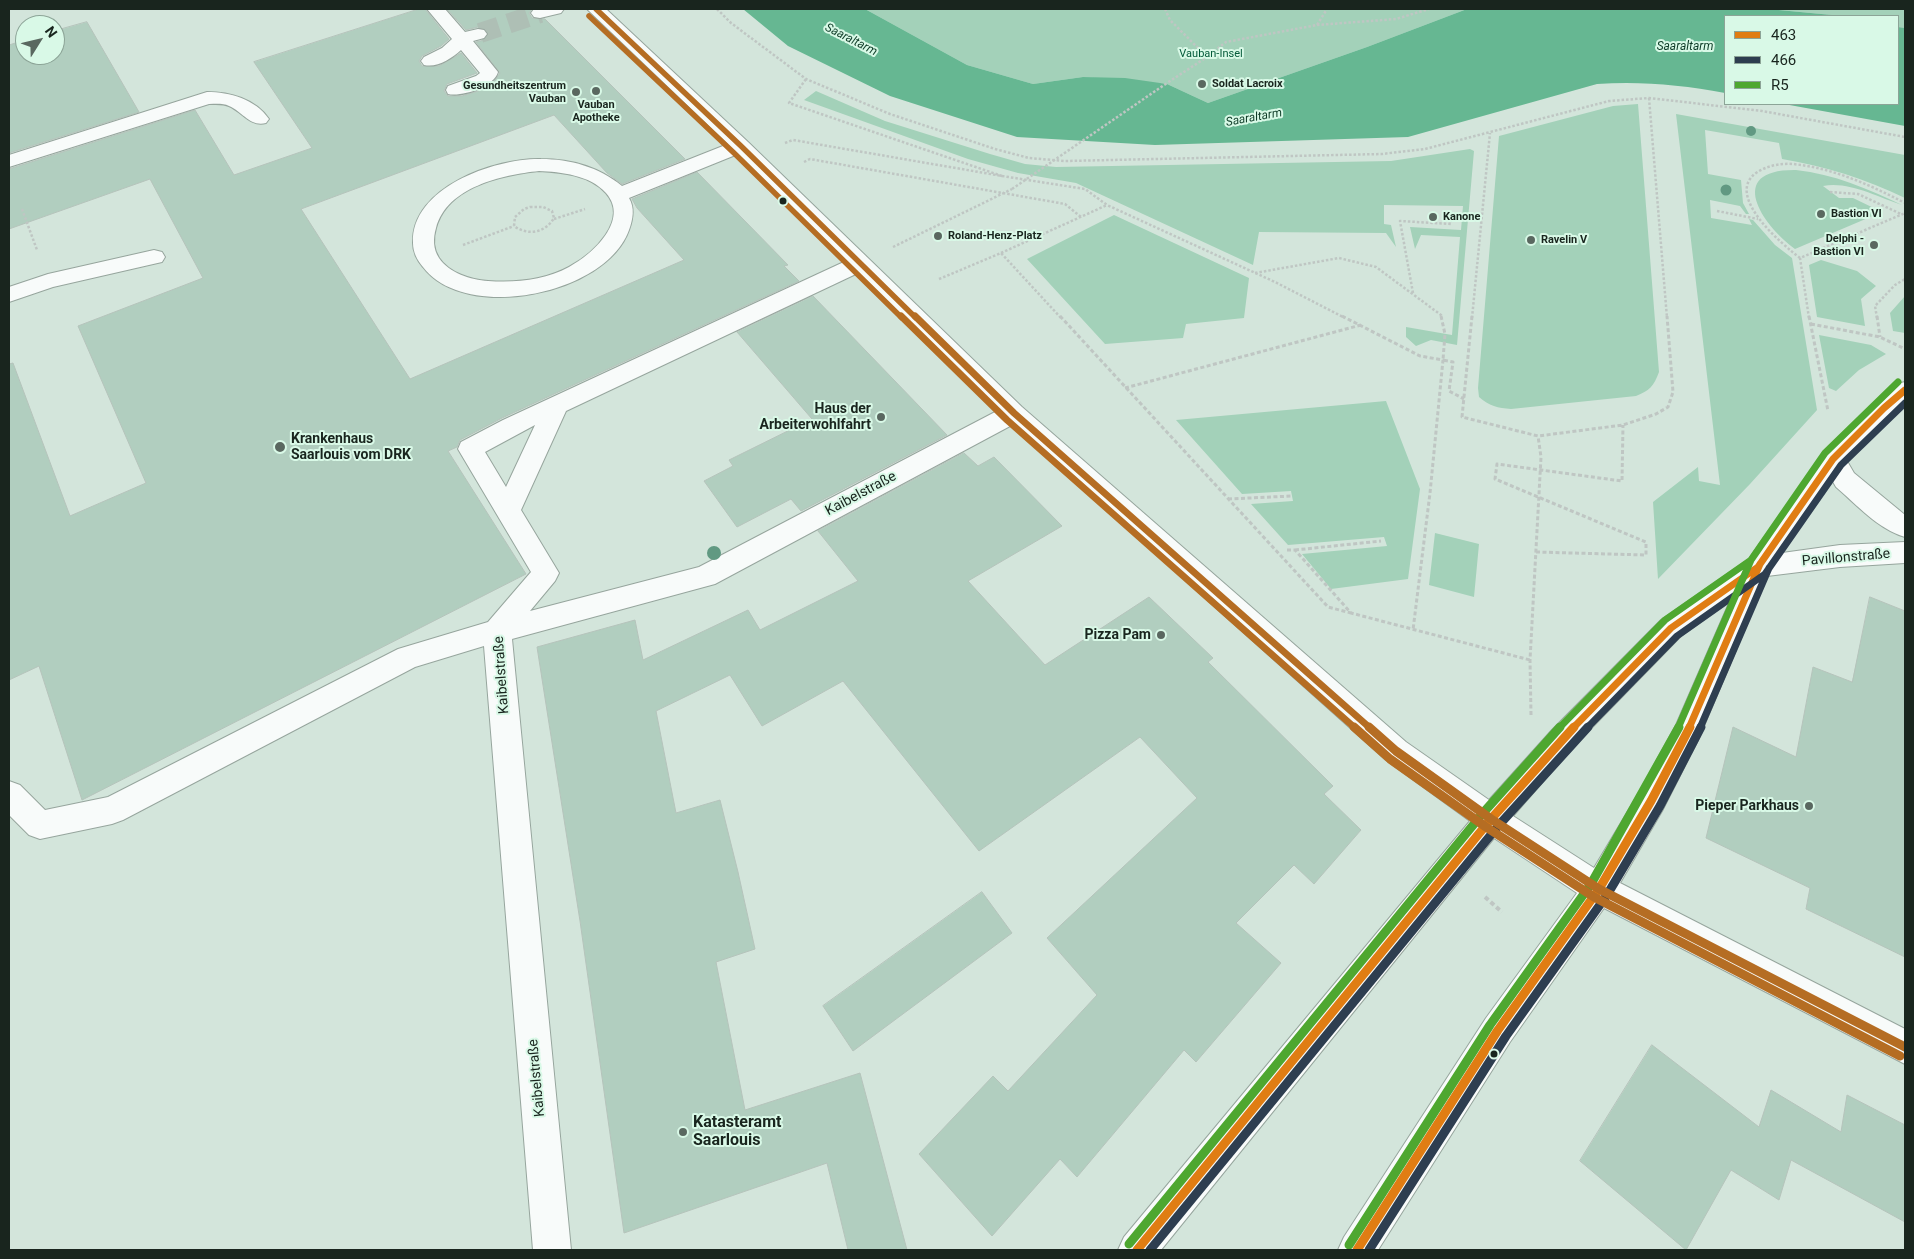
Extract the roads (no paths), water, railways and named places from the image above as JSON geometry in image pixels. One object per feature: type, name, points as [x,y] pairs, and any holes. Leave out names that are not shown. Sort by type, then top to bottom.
[{"type":"street","points":[[436,9],[471,36],[489,72],[488,76],[483,80],[455,90]]},
{"type":"street","points":[[596,9],[746,150],[1014,413],[1396,751],[1491,819],[1599,888],[1905,1047]]},
{"type":"street","points":[[430,60],[448,52],[471,36]]},
{"type":"street","points":[[9,161],[207,98],[221,98],[242,103],[260,120]]},
{"type":"street","points":[[618,195],[746,150]]},
{"type":"street","points":[[539,164],[568,166],[593,174],[611,187],[618,195],[622,205],[623,216],[620,227],[611,244],[596,259],[582,268],[549,283],[511,289],[476,287],[447,276],[428,259],[423,240],[424,230],[434,210],[453,192],[493,172],[539,164]]},
{"type":"street","points":[[9,295],[48,282],[154,257]]},
{"type":"street","points":[[9,796],[40,825],[112,810],[408,656],[497,631],[546,574],[470,449],[512,426],[860,263]]},
{"type":"street","points":[[1357,1250],[1498,1030],[1599,888],[1651,801],[1688,731],[1758,567],[1836,456],[1884,408],[1905,390]]},
{"type":"street","points":[[507,512],[556,407]]},
{"type":"street","name":"Kaibelstraße","points":[[552,1250],[497,631],[706,576],[1014,413]]},
{"type":"street","points":[[1836,456],[1844,480],[1888,517],[1905,527]]},
{"type":"street","name":"Pavillonstraße","points":[[1758,567],[1840,556],[1905,553]]},
{"type":"street","points":[[1137,1250],[1491,819],[1562,739],[1670,628],[1758,567]]},
{"type":"water","name":"Saaraltarm","points":[[743,9],[865,9],[967,65],[1033,84],[1083,77],[1125,78],[1167,84],[1208,103],[1367,47],[1467,9],[1768,9],[1832,15],[1724,15],[1724,93],[1661,84],[1597,84],[1408,137],[1155,145],[1017,137],[890,96],[788,46]]},
{"type":"water","points":[[1899,27],[1905,28],[1905,126],[1790,105],[1899,105]]},
{"type":"tunnel","points":[[480,33],[540,13]]},
{"type":"place","name":"Soldat Lacroix","points":[[1202,84]]},
{"type":"place","name":"Vauban Apotheke","points":[[596,91]]},
{"type":"place","name":"Gesundheitszentrum Vauban","points":[[576,92]]},
{"type":"place","name":"Bastion VI","points":[[1821,214]]},
{"type":"place","name":"Kanone","points":[[1433,217]]},
{"type":"place","name":"Roland-Henz-Platz","points":[[938,236]]},
{"type":"place","name":"Ravelin V","points":[[1531,240]]},
{"type":"place","name":"Delphi - Bastion VI","points":[[1874,245]]},
{"type":"place","name":"Haus der Arbeiterwohlfahrt","points":[[881,417]]},
{"type":"place","name":"Krankenhaus Saarlouis vom DRK","points":[[280,447]]},
{"type":"place","name":"Pizza Pam","points":[[1161,635]]},
{"type":"place","name":"Pieper Parkhaus","points":[[1809,806]]},
{"type":"place","name":"Katasteramt Saarlouis","points":[[683,1132]]},
{"type":"park label","name":"Vauban-Insel","points":[[1211,54]]}]
